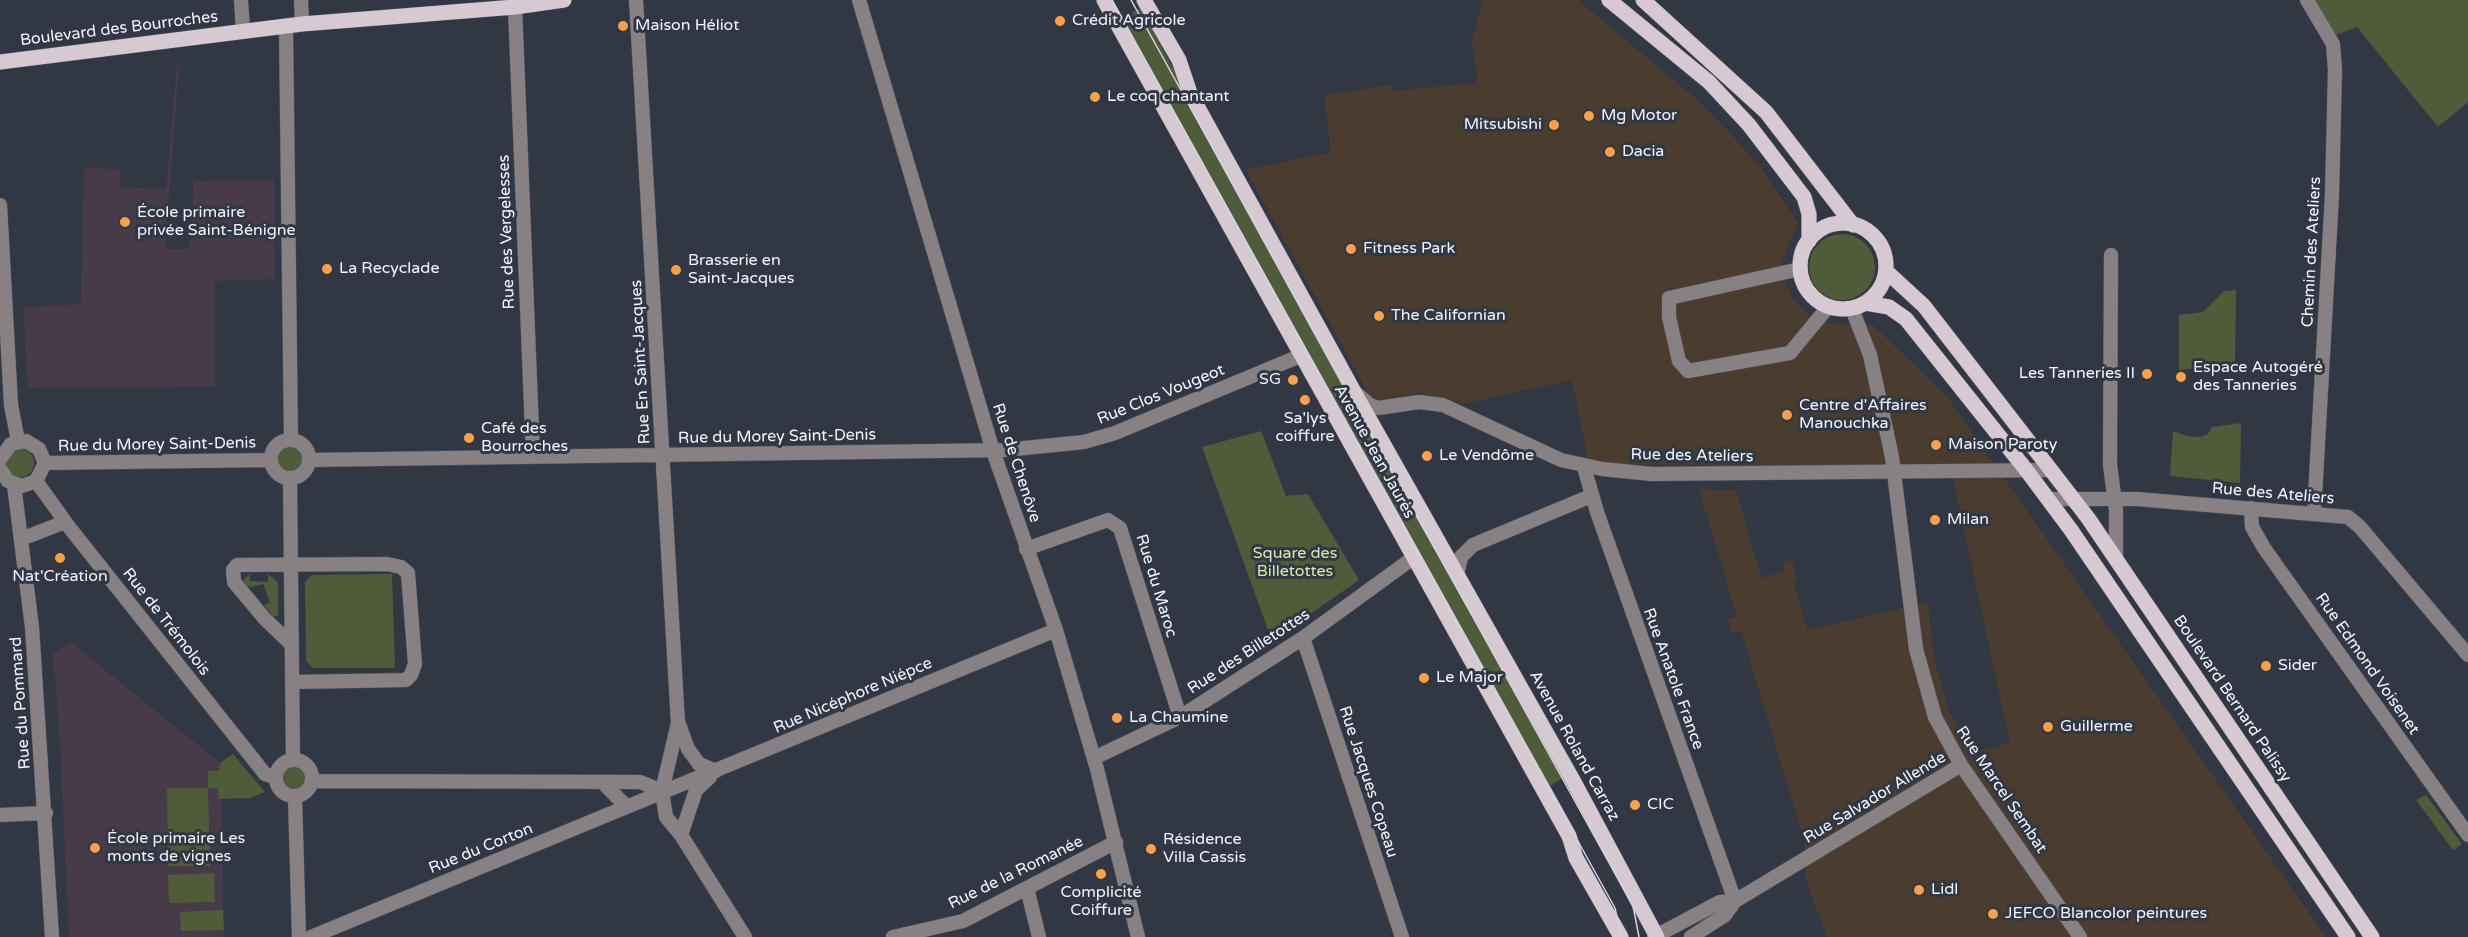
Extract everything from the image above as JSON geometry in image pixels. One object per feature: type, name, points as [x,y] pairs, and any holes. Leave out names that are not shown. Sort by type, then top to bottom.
[{"type":"main road","name":"Boulevard des Bourroches","points":[[0,62],[302,24],[515,7],[564,0]]},
{"type":"main road","name":"Avenue Jean Jaurès","points":[[1104,0],[1569,836],[1576,858],[1621,937]]},
{"type":"main road","name":"Avenue Jean Jaurès","points":[[1144,0],[1179,60],[1190,93],[1457,575]]},
{"type":"main road","points":[[1609,0],[1708,82],[1749,125],[1804,197],[1809,213],[1809,241]]},
{"type":"main road","points":[[1643,0],[1766,112],[1853,225],[1874,237],[1885,259],[1886,271],[1879,290],[1858,306]]},
{"type":"main road","points":[[1853,225],[1828,226],[1809,241],[1802,254],[1800,269],[1808,292],[1828,307],[1889,307],[1906,318],[2049,499],[2349,937]]},
{"type":"main road","name":"Boulevard Bernard Palissy","points":[[1886,271],[1924,306],[2074,499],[2372,937]]},
{"type":"main road","name":"Avenue Roland Carraz","points":[[1457,575],[1575,782],[1656,937]]},
{"type":"street","points":[[241,0],[243,31]]},
{"type":"street","points":[[301,0],[302,24]]},
{"type":"street","name":"Rue En Saint-Jacques","points":[[636,0],[678,723],[662,791],[666,817],[681,835],[745,937]]},
{"type":"street","name":"Rue de Chenôve","points":[[859,0],[993,451],[1056,630],[1094,758],[1138,937]]},
{"type":"street","name":"Chemin des Ateliers","points":[[2307,0],[2333,44],[2335,69],[2332,195],[2314,514]]},
{"type":"street","name":"Rue des Vergelesses","points":[[515,7],[532,456]]},
{"type":"street","points":[[286,26],[291,440]]},
{"type":"street","points":[[0,205],[11,405],[18,441]]},
{"type":"street","points":[[2111,255],[2109,465],[2115,498],[2116,559]]},
{"type":"street","points":[[1800,269],[1669,298],[1669,317],[1679,361],[1688,371],[1790,353],[1828,307]]},
{"type":"street","name":"Rue Marcel Sembat","points":[[1858,306],[1894,473],[1921,672],[1935,717],[1961,765],[2080,937]]},
{"type":"street","name":"Rue Clos Vougeot","points":[[993,451],[1084,441],[1115,433],[1300,356]]},
{"type":"street","name":"Rue des Ateliers","points":[[1353,389],[1370,405],[1378,408],[1419,402],[1443,405],[1547,454],[1584,467],[1652,474],[1894,473],[2056,476]]},
{"type":"street","points":[[291,440],[306,449],[309,460],[301,475],[290,479],[274,471],[270,460],[271,453],[279,443],[291,440]]},
{"type":"street","points":[[0,459],[5,448],[18,441],[33,444],[39,449],[45,463],[36,481],[29,485],[14,485],[3,476],[0,469]]},
{"type":"street","name":"Rue du Morey Saint-Denis","points":[[309,460],[993,451]]},
{"type":"street","name":"Rue du Morey Saint-Denis","points":[[45,463],[270,460]]},
{"type":"street","name":"Rue Anatole France","points":[[1584,467],[1592,496],[1735,901]]},
{"type":"street","points":[[290,479],[291,644],[294,682],[293,759]]},
{"type":"street","name":"Rue de Trémolois","points":[[36,481],[65,522],[265,774],[275,777]]},
{"type":"street","name":"Rue du Pommard","points":[[14,485],[32,627],[46,813],[52,937]]},
{"type":"street","points":[[1457,575],[1458,562],[1473,545],[1592,496]]},
{"type":"street","name":"Rue des Ateliers","points":[[2049,499],[2115,498],[2348,517],[2360,527],[2468,655]]},
{"type":"street","name":"Rue Edmond Voisenet","points":[[2251,508],[2252,526],[2264,548],[2468,835]]},
{"type":"street","name":"Rue du Maroc","points":[[1026,549],[1107,520],[1120,528],[1180,717]]},
{"type":"street","points":[[21,539],[65,522]]},
{"type":"street","name":"Rue des Billetottes","points":[[1094,758],[1180,717],[1303,638],[1413,558]]},
{"type":"street","points":[[291,644],[265,619],[231,576],[232,570],[237,565],[387,564],[401,567],[408,573],[415,664],[411,675],[406,680],[294,682]]},
{"type":"street","name":"Rue Nicéphore Niépce","points":[[662,791],[716,771],[1056,630]]},
{"type":"street","name":"Rue Jacques Copeau","points":[[1303,638],[1402,937]]},
{"type":"street","name":"Rue En Saint-Jacques","points":[[678,723],[688,749],[699,764],[716,771]]},
{"type":"street","points":[[293,759],[308,766],[312,781],[306,792],[295,797],[280,792],[275,777],[280,765],[293,759]]},
{"type":"street","name":"Rue Salvador Allende","points":[[1735,901],[1961,765]]},
{"type":"street","points":[[681,835],[696,790],[716,771]]},
{"type":"street","points":[[312,781],[640,782],[662,791]]},
{"type":"street","points":[[603,783],[627,807]]},
{"type":"street","name":"Rue du Corton","points":[[311,937],[662,791]]},
{"type":"street","points":[[295,797],[299,937]]},
{"type":"street","points":[[0,815],[46,813]]},
{"type":"street","name":"Rue de la Romanée","points":[[893,937],[963,921],[1116,842]]},
{"type":"street","points":[[1028,888],[1040,937]]},
{"type":"street","points":[[1656,937],[1720,902],[1735,901]]},
{"type":"street","points":[[1690,937],[1725,915],[1735,901]]},
{"type":"shaded area","points":[[1483,0],[1578,0],[1695,98],[1730,133],[1762,169],[1798,223],[1781,263],[1785,282],[1795,302],[1810,315],[1830,323],[1873,325],[1948,398],[2326,937],[1827,937],[1806,880],[1804,840],[1741,631],[1732,633],[1728,620],[1737,616],[1699,489],[1736,490],[1761,578],[1785,571],[1783,562],[1792,560],[1797,579],[1793,581],[1807,630],[1928,602],[1934,658],[1948,708],[1974,753],[2010,743],[1951,469],[1623,464],[1588,460],[1572,380],[1463,404],[1448,398],[1419,393],[1381,400],[1370,396],[1246,170],[1331,152],[1324,95],[1392,85],[1393,91],[1478,83],[1472,41]]},
{"type":"shaded area","name":"École primaire privée Saint-Bénigne","points":[[177,64],[179,64],[165,249],[189,249],[194,181],[274,180],[275,279],[215,281],[215,387],[28,388],[23,307],[81,304],[84,168],[120,169],[120,187],[166,189]]},
{"type":"shaded area","points":[[72,643],[220,763],[224,937],[69,937],[60,743],[53,654]]},
{"type":"green space","points":[[2313,0],[2468,0],[2468,102],[2438,127],[2357,27],[2336,35]]},
{"type":"green space","points":[[1140,8],[1565,777],[1546,788],[1120,20]]},
{"type":"green space","points":[[1842,234],[1855,237],[1865,244],[1872,254],[1875,267],[1872,280],[1865,290],[1855,297],[1842,300],[1829,297],[1819,290],[1812,280],[1809,267],[1812,254],[1819,244],[1829,237]]},
{"type":"green space","points":[[2236,290],[2235,364],[2179,370],[2179,315],[2203,312],[2224,291]]},
{"type":"green space","points":[[2241,423],[2240,483],[2170,476],[2173,431],[2187,436],[2200,437],[2208,434],[2212,427]]},
{"type":"green space","name":"Square des Billetottes","points":[[1261,431],[1286,496],[1308,494],[1359,580],[1272,641],[1202,447]]},
{"type":"green space","points":[[289,445],[300,449],[304,460],[300,471],[289,475],[278,471],[274,460],[278,449]]},
{"type":"green space","points":[[20,449],[30,453],[34,463],[30,473],[20,477],[10,473],[6,463],[10,453]]},
{"type":"green space","points":[[250,574],[250,581],[268,582],[268,574],[278,582],[278,616],[273,616],[264,605],[270,602],[263,584],[252,587],[244,585],[244,579]]},
{"type":"green space","points":[[392,574],[395,668],[313,668],[306,661],[305,582],[312,575]]},
{"type":"green space","points":[[233,754],[265,792],[250,798],[219,799],[218,789],[208,788],[208,771],[219,771],[220,763]]},
{"type":"green space","points":[[293,766],[302,770],[306,779],[302,788],[293,792],[284,788],[280,779],[284,770]]},
{"type":"green space","points":[[167,788],[208,788],[210,866],[168,866]]},
{"type":"green space","points":[[2426,795],[2462,844],[2453,850],[2416,800]]},
{"type":"green space","points":[[214,873],[215,902],[169,903],[168,875]]},
{"type":"green space","points":[[223,910],[224,930],[181,931],[180,912]]},
{"type":"tram line","points":[[1112,0],[1615,908],[1621,937]]},
{"type":"tram line","points":[[1131,0],[1633,906],[1639,937]]},
{"type":"place","name":"Crédit Agricole","points":[[1060,21]]},
{"type":"place","name":"Maison Héliot","points":[[623,26]]},
{"type":"place","name":"Le coq chantant","points":[[1095,97]]},
{"type":"place","name":"Mg Motor","points":[[1589,116]]},
{"type":"place","name":"Mitsubishi","points":[[1554,125]]},
{"type":"place","name":"Dacia","points":[[1610,152]]},
{"type":"place","name":"École primaire privée Saint-Bénigne","points":[[125,222]]},
{"type":"place","name":"Fitness Park","points":[[1351,249]]},
{"type":"place","name":"La Recyclade","points":[[327,269]]},
{"type":"place","name":"Brasserie en Saint-Jacques","points":[[676,270]]},
{"type":"place","name":"The Californian","points":[[1379,316]]},
{"type":"place","name":"Les Tanneries II","points":[[2147,374]]},
{"type":"place","name":"Espace Autogéré des Tanneries","points":[[2181,377]]},
{"type":"place","name":"SG","points":[[1293,380]]},
{"type":"place","name":"Sa'lys coiffure","points":[[1305,400]]},
{"type":"place","name":"Centre d'Affaires Manouchka","points":[[1787,415]]},
{"type":"place","name":"Café des Bourroches","points":[[469,438]]},
{"type":"place","name":"Maison Paroty","points":[[1936,445]]},
{"type":"place","name":"Le Vendôme","points":[[1427,456]]},
{"type":"place","name":"Milan","points":[[1935,520]]},
{"type":"place","name":"Nat'Création","points":[[60,558]]},
{"type":"place","name":"Sider","points":[[2266,666]]},
{"type":"place","name":"Le Major","points":[[1424,678]]},
{"type":"place","name":"La Chaumine","points":[[1117,718]]},
{"type":"place","name":"Guillerme","points":[[2048,727]]},
{"type":"place","name":"CIC","points":[[1635,805]]},
{"type":"place","name":"École primaire Les monts de vignes","points":[[95,848]]},
{"type":"place","name":"Résidence Villa Cassis","points":[[1151,849]]},
{"type":"place","name":"Complicité Coiffure","points":[[1101,874]]},
{"type":"place","name":"Lidl","points":[[1919,890]]},
{"type":"place","name":"JEFCO Blancolor peintures","points":[[1993,914]]}]
